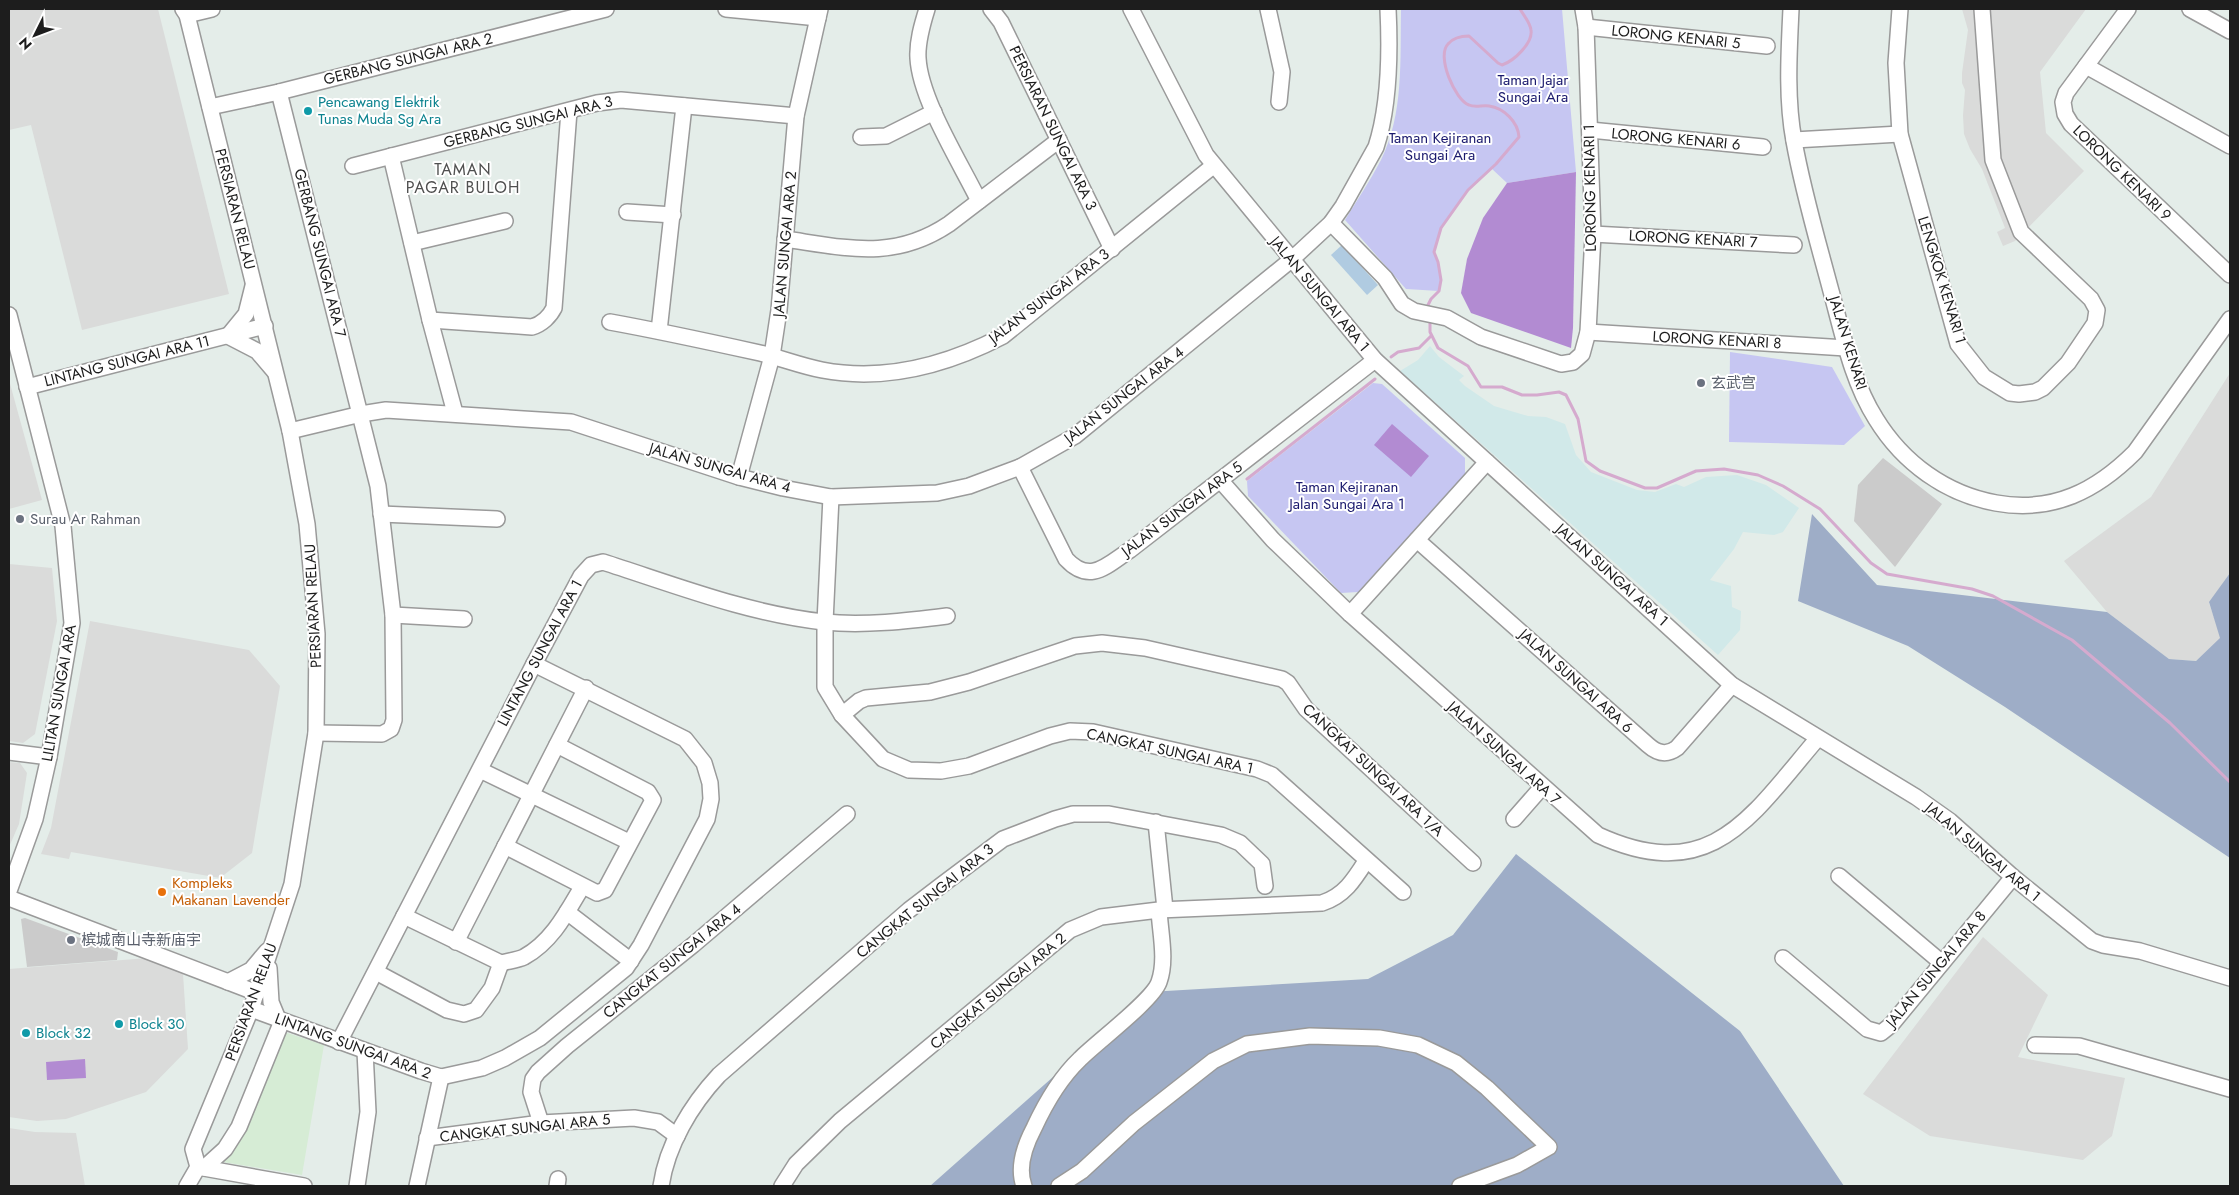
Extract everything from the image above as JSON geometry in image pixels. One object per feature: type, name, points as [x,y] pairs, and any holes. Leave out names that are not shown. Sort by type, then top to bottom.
[{"type":"street","points":[[186,11],[212,9]]},
{"type":"street","name":"GERBANG SUNGAI ARA 2","points":[[210,107],[279,92],[606,9]]},
{"type":"street","points":[[726,9],[819,14]]},
{"type":"street","points":[[926,9],[920,36],[918,58],[923,86],[934,112],[979,200]]},
{"type":"street","name":"PERSIARAN SUNGAI ARA 3","points":[[991,9],[1001,22],[1112,249]]},
{"type":"street","name":"JALAN SUNGAI ARA 1","points":[[1131,9],[1199,144],[1214,166],[1375,360],[1732,685],[1818,738],[1875,770],[1923,801],[1950,821],[2013,877],[2092,941],[2103,945],[2140,950],[2230,978]]},
{"type":"street","points":[[1268,9],[1282,72],[1278,102]]},
{"type":"street","name":"JALAN SUNGAI ARA 4","points":[[290,432],[361,414],[386,410],[571,422],[740,476],[784,488],[831,497],[937,493],[969,486],[1020,467],[1075,436],[1291,260],[1332,223],[1344,206],[1379,138],[1385,104],[1388,9]]},
{"type":"street","name":"LORONG KENARI 1","points":[[1332,223],[1385,278],[1402,304],[1414,310],[1437,315],[1481,337],[1561,364],[1573,362],[1582,354],[1588,332],[1593,234],[1586,27],[1583,9]]},
{"type":"street","name":"JALAN KENARI","points":[[1791,9],[1790,95],[1794,140],[1809,207],[1846,348],[1861,390],[1876,420],[1902,452],[1920,470],[1946,486],[1977,500],[2010,505],[2044,504],[2090,488],[2120,468],[2136,452],[2230,319]]},
{"type":"street","name":"LENGKOK KENARI 1","points":[[1900,9],[1896,63],[1900,134],[1958,344],[1984,377],[2010,393],[2018,394],[2035,392],[2044,388],[2068,363],[2095,323],[2097,310],[2091,299],[2021,232],[1993,160],[1982,9]]},
{"type":"street","name":"LORONG KENARI 9","points":[[2128,9],[2066,93],[2063,102],[2065,114],[2071,124],[2230,275]]},
{"type":"street","points":[[2190,9],[2230,31]]},
{"type":"street","name":"PERSIARAN RELAU","points":[[186,11],[290,432],[307,524],[317,634],[316,733],[292,884],[257,993],[193,1149],[201,1167]]},
{"type":"street","name":"JALAN SUNGAI ARA 2","points":[[740,476],[772,356],[780,310],[796,116],[819,14]]},
{"type":"street","name":"LORONG KENARI 5","points":[[1586,27],[1767,46]]},
{"type":"street","points":[[2086,66],[2230,146]]},
{"type":"street","name":"GERBANG SUNGAI ARA 7","points":[[279,92],[378,486],[393,615],[394,720],[391,729],[382,734],[316,733]]},
{"type":"street","name":"GERBANG SUNGAI ARA 3","points":[[353,166],[568,111],[621,100],[796,116]]},
{"type":"street","points":[[659,331],[684,106]]},
{"type":"street","points":[[430,320],[532,327],[539,325],[552,313],[554,308],[568,111]]},
{"type":"street","points":[[861,137],[886,136],[934,112]]},
{"type":"street","name":"LORONG KENARI 6","points":[[1590,130],[1763,147]]},
{"type":"street","points":[[1794,140],[1900,134]]},
{"type":"street","points":[[785,239],[851,249],[880,249],[914,242],[933,234],[1059,140]]},
{"type":"street","points":[[391,156],[430,320],[455,413]]},
{"type":"street","name":"JALAN SUNGAI ARA 3","points":[[610,322],[772,356],[821,370],[849,374],[901,372],[932,365],[972,352],[1003,336],[1214,166]]},
{"type":"street","points":[[627,212],[673,216]]},
{"type":"street","points":[[412,243],[505,222]]},
{"type":"street","name":"LORONG KENARI 7","points":[[1593,234],[1794,245]]},
{"type":"street","name":"LINTANG SUNGAI ARA 11","points":[[228,336],[246,314],[254,282]]},
{"type":"street","name":"LILITAN SUNGAI ARA","points":[[9,315],[63,526],[72,613],[72,623],[49,757],[35,819],[9,892]]},
{"type":"street","name":"LINTANG SUNGAI ARA 11","points":[[27,387],[265,326]]},
{"type":"street","name":"LORONG KENARI 8","points":[[1588,332],[1846,348]]},
{"type":"street","name":"LINTANG SUNGAI ARA 11","points":[[228,336],[257,351],[277,374]]},
{"type":"street","name":"JALAN SUNGAI ARA 5","points":[[1020,467],[1066,559],[1074,567],[1092,572],[1101,570],[1130,550],[1375,360]]},
{"type":"street","points":[[1350,614],[1487,462]]},
{"type":"street","name":"JALAN SUNGAI ARA 7","points":[[1220,480],[1273,540],[1350,614],[1598,835],[1623,847],[1646,852],[1672,854],[1713,843],[1733,831],[1751,815],[1818,738]]},
{"type":"street","name":"CANGKAT SUNGAI ARA 1","points":[[831,497],[825,622],[825,687],[842,715],[883,759],[909,770],[941,771],[969,766],[1050,736],[1070,731],[1092,732],[1257,769],[1272,775],[1366,861],[1403,892]]},
{"type":"street","points":[[382,514],[497,519]]},
{"type":"street","name":"JALAN SUNGAI ARA 6","points":[[1417,540],[1658,752],[1669,753],[1677,748],[1732,685]]},
{"type":"street","name":"LINTANG SUNGAI ARA 1","points":[[339,1042],[581,576],[585,570],[596,562],[603,562],[743,606],[825,622],[898,622],[946,616]]},
{"type":"street","points":[[393,615],[464,620]]},
{"type":"street","name":"CANGKAT SUNGAI ARA 1/A","points":[[842,715],[859,701],[866,698],[930,692],[969,682],[1074,646],[1095,643],[1145,648],[1282,679],[1288,683],[1306,709],[1473,864]]},
{"type":"street","name":"LINTANG SUNGAI ARA 2","points":[[251,1009],[441,1077],[482,1068],[523,1048],[547,1032],[626,968],[707,819],[711,799],[710,783],[704,763],[685,739],[586,688],[534,664]]},
{"type":"street","points":[[456,942],[586,688]]},
{"type":"street","points":[[505,846],[597,893],[602,893],[653,800],[648,792],[557,745]]},
{"type":"street","points":[[9,752],[49,757]]},
{"type":"street","points":[[480,770],[629,842]]},
{"type":"street","points":[[1514,819],[1542,787]]},
{"type":"street","name":"CANGKAT SUNGAI ARA 4","points":[[541,1123],[531,1092],[533,1079],[538,1072],[693,945],[847,814]]},
{"type":"street","name":"CANGKAT SUNGAI ARA 3","points":[[661,1186],[669,1153],[702,1093],[719,1075],[909,910],[1003,839],[1073,814],[1109,814],[1156,822],[1231,838],[1262,864],[1265,886]]},
{"type":"street","points":[[1024,1186],[1022,1164],[1026,1142],[1043,1108],[1062,1077],[1148,998],[1159,983],[1162,963],[1162,909],[1156,822]]},
{"type":"street","name":"CANGKAT SUNGAI ARA 2","points":[[782,1186],[796,1164],[840,1121],[1070,930],[1101,917],[1162,909],[1322,903],[1340,895],[1349,886],[1366,861]]},
{"type":"street","points":[[1839,876],[1942,963]]},
{"type":"street","name":"JALAN SUNGAI ARA 8","points":[[1783,958],[1867,1029],[1881,1033],[1891,1025],[2013,877]]},
{"type":"street","points":[[404,916],[501,963],[524,957],[546,939],[557,928],[579,892]]},
{"type":"street","points":[[9,898],[257,993]]},
{"type":"street","points":[[568,912],[631,961]]},
{"type":"street","points":[[228,982],[251,970],[271,950]]},
{"type":"street","points":[[187,1186],[201,1167],[223,1152],[239,1128],[280,1020],[271,1002],[271,950]]},
{"type":"street","points":[[376,972],[447,1010],[464,1014],[476,1010],[492,988],[501,963]]},
{"type":"street","points":[[1059,1186],[1082,1170],[1134,1123],[1213,1061],[1247,1044],[1310,1036],[1379,1038],[1418,1045],[1456,1064],[1487,1088],[1550,1147],[1517,1165],[1460,1186]]},
{"type":"street","points":[[2035,1045],[2079,1046],[2230,1089]]},
{"type":"street","points":[[357,1186],[368,1112],[365,1051]]},
{"type":"street","points":[[417,1186],[441,1077]]},
{"type":"street","name":"CANGKAT SUNGAI ARA 5","points":[[427,1138],[541,1123],[643,1119],[658,1122],[678,1136]]},
{"type":"street","points":[[201,1167],[304,1186]]},
{"type":"shaded area","points":[[9,9],[158,9],[229,294],[82,330],[31,125],[9,130]]},
{"type":"shaded area","points":[[1962,9],[2086,9],[2040,72],[2046,133],[2084,171],[2015,241],[2003,246],[1997,232],[2005,228],[1982,169],[1970,149],[1964,134],[1965,90],[1962,83],[1962,73],[1968,30]]},
{"type":"shaded area","points":[[1576,172],[1571,348],[1471,313],[1461,293],[1467,259],[1483,218],[1507,183]]},
{"type":"shaded area","points":[[1342,245],[1378,285],[1367,295],[1331,255]]},
{"type":"shaded area","points":[[1430,346],[1439,357],[1464,376],[1459,380],[1465,386],[1494,406],[1528,416],[1546,417],[1565,424],[1576,455],[1591,472],[1637,490],[1655,492],[1676,484],[1684,487],[1706,477],[1737,475],[1766,485],[1799,508],[1783,532],[1774,535],[1743,532],[1734,549],[1710,580],[1731,586],[1732,607],[1741,611],[1740,630],[1718,655],[1400,371],[1418,360]]},
{"type":"shaded area","points":[[2230,373],[2230,573],[2209,603],[2221,638],[2196,661],[2169,659],[2107,612],[2064,561],[2151,497]]},
{"type":"shaded area","points":[[9,380],[42,500],[9,509]]},
{"type":"shaded area","points":[[1392,424],[1429,456],[1411,477],[1374,445]]},
{"type":"shaded area","points":[[1883,458],[1942,504],[1895,567],[1854,521],[1858,485]]},
{"type":"shaded area","points":[[1812,514],[1877,585],[2107,612],[2169,659],[2196,661],[2220,638],[2209,602],[2230,573],[2230,858],[2005,707],[1908,646],[1798,601]]},
{"type":"shaded area","points":[[9,564],[52,568],[57,621],[35,734],[23,743],[9,741]]},
{"type":"shaded area","points":[[90,621],[249,650],[280,686],[252,853],[220,878],[71,852],[69,859],[41,854],[51,828]]},
{"type":"shaded area","points":[[9,762],[20,763],[27,773],[19,824],[9,847]]},
{"type":"shaded area","points":[[1516,854],[1740,1031],[1844,1186],[930,1186],[1149,992],[1368,979],[1453,935]]},
{"type":"shaded area","points":[[25,918],[118,952],[117,960],[27,967],[21,919]]},
{"type":"shaded area","points":[[1983,937],[2048,995],[2018,1057],[2125,1078],[2112,1136],[2083,1160],[1930,1136],[1863,1094]]},
{"type":"shaded area","points":[[148,958],[183,974],[188,1049],[146,1092],[66,1119],[37,1121],[9,1117],[9,969]]},
{"type":"shaded area","points":[[272,1028],[324,1045],[302,1175],[205,1159],[231,1126]]},
{"type":"shaded area","points":[[85,1059],[86,1078],[47,1080],[46,1062]]},
{"type":"shaded area","points":[[9,1128],[35,1132],[76,1133],[85,1186],[9,1186]]},
{"type":"green space","name":"Taman Kejiranan Sungai Ara","points":[[1401,9],[1562,9],[1576,172],[1507,183],[1491,168],[1468,190],[1441,228],[1434,252],[1441,280],[1439,291],[1406,289],[1345,220],[1381,160],[1394,124],[1399,86]]},
{"type":"green space","points":[[1730,352],[1832,367],[1865,426],[1844,445],[1729,442]]},
{"type":"green space","name":"Taman Kejiranan Jalan Sungai Ara 1","points":[[1373,383],[1382,384],[1465,458],[1465,474],[1358,592],[1341,593],[1248,496],[1247,481]]},
{"type":"waterway","points":[[1428,310],[1431,299],[1439,291],[1441,280],[1434,252],[1441,228],[1468,190],[1496,164],[1519,137],[1516,126],[1505,113],[1495,107],[1469,105],[1458,95],[1446,67],[1445,50],[1452,40],[1469,36],[1498,63],[1502,65],[1507,63],[1522,51],[1531,35],[1529,24],[1520,9]]},
{"type":"waterway","points":[[1430,318],[1430,332],[1438,348],[1468,366],[1481,387],[1502,387],[1522,395],[1559,392],[1566,395],[1578,419],[1586,461],[1600,471],[1645,488],[1657,488],[1696,471],[1724,469],[1758,475],[1783,486],[1820,509],[1871,563],[1887,574],[1972,589],[1993,596],[2072,640],[2170,723],[2230,782]]},
{"type":"waterway","points":[[1391,357],[1398,352],[1419,348],[1431,336]]},
{"type":"waterway","points":[[1247,479],[1375,379]]},
{"type":"place","name":"Pencawang Elektrik Tunas Muda Sg Ara","points":[[308,111]]},
{"type":"place","name":"玄武宫","points":[[1701,383]]},
{"type":"place","name":"Surau Ar Rahman","points":[[20,519]]},
{"type":"place","name":"Kompleks Makanan Lavender","points":[[162,892]]},
{"type":"place","name":"槟城南山寺新庙宇","points":[[71,940]]},
{"type":"place","name":"Block 30","points":[[119,1024]]},
{"type":"place","name":"Block 32","points":[[26,1033]]},
{"type":"district","name":"TAMAN PAGAR BULOH","points":[[463,178]]},
{"type":"park label","name":"Taman Jajar Sungai Ara","points":[[1533,88]]}]
